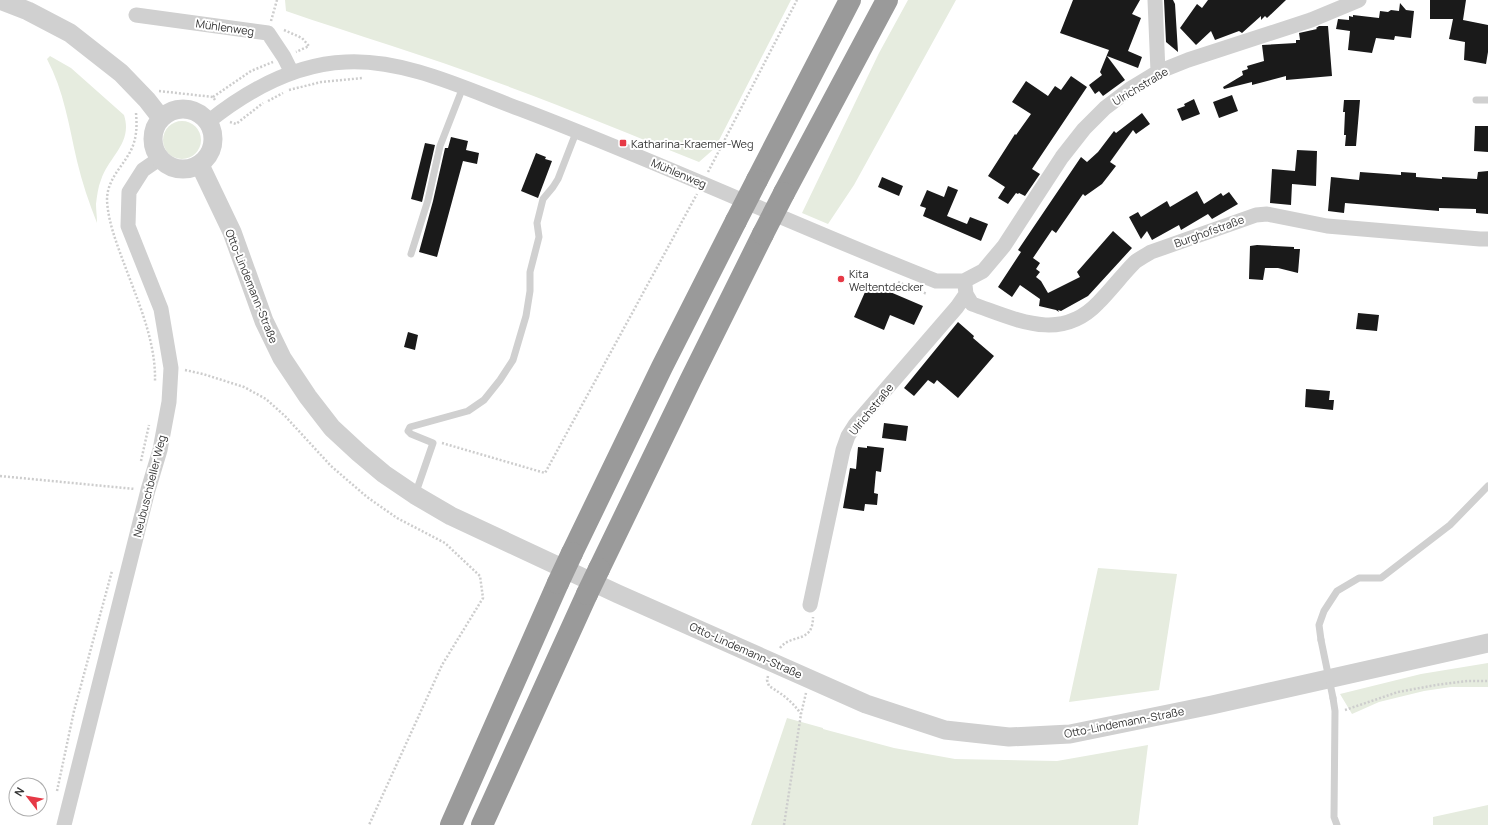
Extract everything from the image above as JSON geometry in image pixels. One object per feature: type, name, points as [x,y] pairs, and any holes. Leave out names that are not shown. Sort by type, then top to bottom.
[{"type":"highway","points":[[451,825],[572,553],[659,374],[850,0]]},
{"type":"highway","points":[[482,825],[587,594],[691,379],[784,193],[887,0]]},
{"type":"street","points":[[0,0],[28,11],[70,32],[121,73],[147,100],[161,118]]},
{"type":"street","points":[[1155,0],[1158,72]]},
{"type":"street","name":"Ulrichstraße","points":[[810,606],[843,450],[848,436],[855,425],[957,307],[965,288],[983,271],[1004,246],[1062,157],[1084,129],[1105,108],[1158,72],[1188,60],[1311,20],[1359,0]]},
{"type":"street","name":"Mühlenweg","points":[[136,15],[268,33],[284,57],[292,73]]},
{"type":"street","name":"Mühlenweg","points":[[208,122],[245,96],[278,77],[318,66],[347,62],[383,64],[427,74],[576,130],[703,182],[891,263],[936,281],[965,288]]},
{"type":"street","points":[[185,109],[194,111],[208,122],[212,130],[213,140],[211,150],[207,158],[200,165],[192,169],[174,169],[159,159],[154,147],[153,134],[161,118],[176,110],[185,109]]},
{"type":"street","name":"Neubuschbeller Weg","points":[[64,825],[141,489],[160,450],[169,402],[171,368],[161,309],[128,226],[129,192],[143,170],[159,159]]},
{"type":"street","name":"Otto-Lindemann-Straße","points":[[200,165],[232,232],[264,321],[282,358],[308,397],[332,428],[384,474],[415,495],[451,516],[618,594],[866,704],[946,730],[1010,737],[1070,734],[1212,705],[1488,643]]},
{"type":"street","name":"Burghofstraße","points":[[965,288],[972,304],[1022,321],[1047,326],[1066,323],[1086,314],[1098,304],[1136,261],[1151,252],[1256,215],[1267,214],[1326,226],[1480,239],[1488,238]]},
{"type":"lane","points":[[411,254],[428,200],[440,146],[463,87]]},
{"type":"lane","points":[[1476,100],[1488,100]]},
{"type":"lane","points":[[415,495],[433,443],[411,434],[408,431],[410,427],[468,411],[484,400],[500,380],[513,360],[526,316],[530,291],[530,272],[539,236],[537,223],[543,199],[554,187],[558,179],[576,130]]},
{"type":"lane","points":[[1337,825],[1334,816],[1335,711],[1319,625],[1324,610],[1337,591],[1359,578],[1381,578],[1450,525],[1488,486]]},
{"type":"path","points":[[268,33],[277,0]]},
{"type":"path","points":[[433,443],[445,442],[545,473],[703,182],[797,0]]},
{"type":"path","points":[[132,108],[136,112],[137,127],[135,139],[131,150],[111,180],[107,198],[112,230],[150,339],[155,372],[155,385]]},
{"type":"path","points":[[199,373],[244,387],[266,399],[285,416],[331,466],[367,497],[397,518],[445,543],[480,576],[483,598],[442,665],[369,825]]},
{"type":"path","points":[[140,466],[150,420]]},
{"type":"path","points":[[0,476],[141,489]]},
{"type":"path","points":[[132,496],[141,489]]},
{"type":"path","points":[[56,795],[74,711],[112,569]]},
{"type":"path","points":[[802,714],[794,703],[769,686],[768,680],[771,661],[785,642],[808,634],[813,627],[814,618],[810,606]]},
{"type":"path","points":[[784,825],[806,693],[812,680]]},
{"type":"path","points":[[1335,711],[1348,710],[1398,692],[1468,681],[1488,681]]},
{"type":"shaded area","points":[[285,0],[791,0],[715,148],[699,162],[573,111],[470,72],[286,11]]},
{"type":"shaded area","points":[[908,0],[956,0],[854,185],[828,224],[802,213],[879,53]]},
{"type":"shaded area","points":[[50,56],[71,68],[124,115],[126,125],[123,142],[105,171],[99,186],[96,204],[97,223],[81,177],[62,96],[47,59]]},
{"type":"shaded area","points":[[182,121],[192,124],[198,130],[201,140],[198,150],[192,156],[182,159],[172,156],[166,150],[163,140],[166,130],[172,124]]},
{"type":"shaded area","points":[[1098,568],[1177,574],[1159,690],[1069,702]]},
{"type":"shaded area","points":[[1488,663],[1488,687],[1451,687],[1424,691],[1379,702],[1352,714],[1340,694],[1421,674]]},
{"type":"shaded area","points":[[787,718],[894,748],[955,759],[1057,761],[1148,745],[1138,825],[751,825]]},
{"type":"shaded area","points":[[1488,805],[1488,825],[1433,825],[1433,817]]},
{"type":"building","points":[[1073,0],[1140,0],[1132,14],[1141,18],[1128,51],[1142,57],[1138,68],[1107,56],[1125,80],[1103,96],[1099,91],[1095,94],[1089,85],[1102,75],[1100,72],[1109,50],[1060,33]]},
{"type":"building","points":[[1164,0],[1173,0],[1175,4],[1178,52],[1166,42]]},
{"type":"building","points":[[1208,0],[1286,0],[1267,18],[1265,16],[1261,20],[1261,16],[1242,33],[1239,31],[1215,40],[1211,31],[1196,45],[1180,28],[1197,4],[1202,8]]},
{"type":"building","points":[[1430,0],[1466,0],[1463,20],[1488,25],[1488,52],[1486,64],[1464,60],[1465,42],[1449,39],[1453,19],[1430,19]]},
{"type":"building","points":[[1400,3],[1406,10],[1414,11],[1411,38],[1395,36],[1394,40],[1376,38],[1372,53],[1348,50],[1350,31],[1336,29],[1338,19],[1349,20],[1349,16],[1353,17],[1353,15],[1379,18],[1380,11],[1399,11]]},
{"type":"building","points":[[1319,26],[1328,26],[1332,76],[1286,80],[1286,76],[1252,85],[1252,82],[1224,89],[1223,87],[1243,75],[1242,71],[1248,69],[1247,66],[1264,61],[1262,45],[1296,43],[1296,40],[1300,40],[1299,33],[1317,29],[1316,28]]},
{"type":"building","points":[[1071,76],[1087,87],[1032,169],[1040,174],[1025,196],[1016,193],[1008,204],[998,198],[1005,187],[988,176],[1015,134],[1016,135],[1031,114],[1012,102],[1026,81],[1048,96],[1055,86],[1061,90]]},
{"type":"building","points":[[1232,95],[1238,111],[1219,118],[1213,102]]},
{"type":"building","points":[[1194,99],[1200,114],[1182,121],[1177,109],[1185,106],[1184,104]]},
{"type":"building","points":[[1344,100],[1360,100],[1356,146],[1345,146],[1345,112],[1343,112]]},
{"type":"building","points":[[1142,113],[1150,124],[1136,134],[1133,130],[1110,162],[1116,166],[1102,184],[1085,196],[1083,194],[1056,233],[1052,230],[1033,258],[1040,263],[1036,269],[1040,272],[1036,277],[1041,281],[1048,293],[1080,277],[1077,272],[1113,231],[1132,248],[1088,296],[1061,311],[1058,310],[1059,312],[1039,306],[1040,299],[1020,285],[1012,297],[998,287],[1021,252],[1018,250],[1081,157],[1087,162],[1098,152],[1114,131],[1116,133]]},
{"type":"building","points":[[1475,126],[1488,126],[1488,152],[1474,151]]},
{"type":"building","points":[[451,137],[468,141],[466,150],[479,153],[477,164],[463,161],[437,257],[419,252],[433,201],[445,148],[448,148]]},
{"type":"building","points":[[425,143],[435,145],[422,202],[411,199]]},
{"type":"building","points":[[1297,150],[1317,151],[1316,186],[1292,184],[1291,205],[1270,203],[1272,169],[1295,171]]},
{"type":"building","points":[[536,153],[546,157],[545,159],[552,161],[538,198],[521,191]]},
{"type":"building","points":[[1488,171],[1488,214],[1476,213],[1476,209],[1439,208],[1439,211],[1345,203],[1344,213],[1328,211],[1331,177],[1359,180],[1360,172],[1401,175],[1401,172],[1416,173],[1416,177],[1477,179],[1478,172]]},
{"type":"building","points":[[882,177],[903,186],[899,196],[878,187]]},
{"type":"building","points":[[948,186],[958,190],[947,216],[967,224],[970,217],[988,224],[981,241],[923,216],[926,208],[920,206],[927,190],[944,197]]},
{"type":"building","points":[[1197,191],[1204,204],[1221,193],[1223,196],[1229,192],[1238,204],[1212,219],[1208,214],[1181,230],[1179,225],[1152,240],[1147,231],[1141,239],[1129,217],[1138,212],[1141,217],[1167,201],[1170,207]]},
{"type":"building","points":[[1250,246],[1294,247],[1294,249],[1300,249],[1298,273],[1278,268],[1265,268],[1263,280],[1249,279]]},
{"type":"building","points":[[869,283],[923,306],[914,325],[890,315],[884,330],[854,317]]},
{"type":"building","points":[[1358,313],[1379,315],[1377,331],[1356,329]]},
{"type":"building","points":[[958,322],[974,336],[973,338],[994,356],[958,398],[937,380],[934,384],[928,380],[914,396],[904,388]]},
{"type":"building","points":[[408,332],[418,335],[415,350],[404,347]]},
{"type":"building","points":[[1306,389],[1330,391],[1329,400],[1334,400],[1333,410],[1305,407]]},
{"type":"building","points":[[884,423],[908,426],[906,441],[882,438]]},
{"type":"building","points":[[867,446],[884,448],[881,472],[876,471],[874,493],[878,494],[877,505],[865,504],[864,511],[843,508],[850,468],[856,469],[858,447],[867,448]]},
{"type":"place","name":"Katharina-Kraemer-Weg","points":[[623,143]]},
{"type":"place","name":"Kita Weltentdecker","points":[[841,279]]}]
